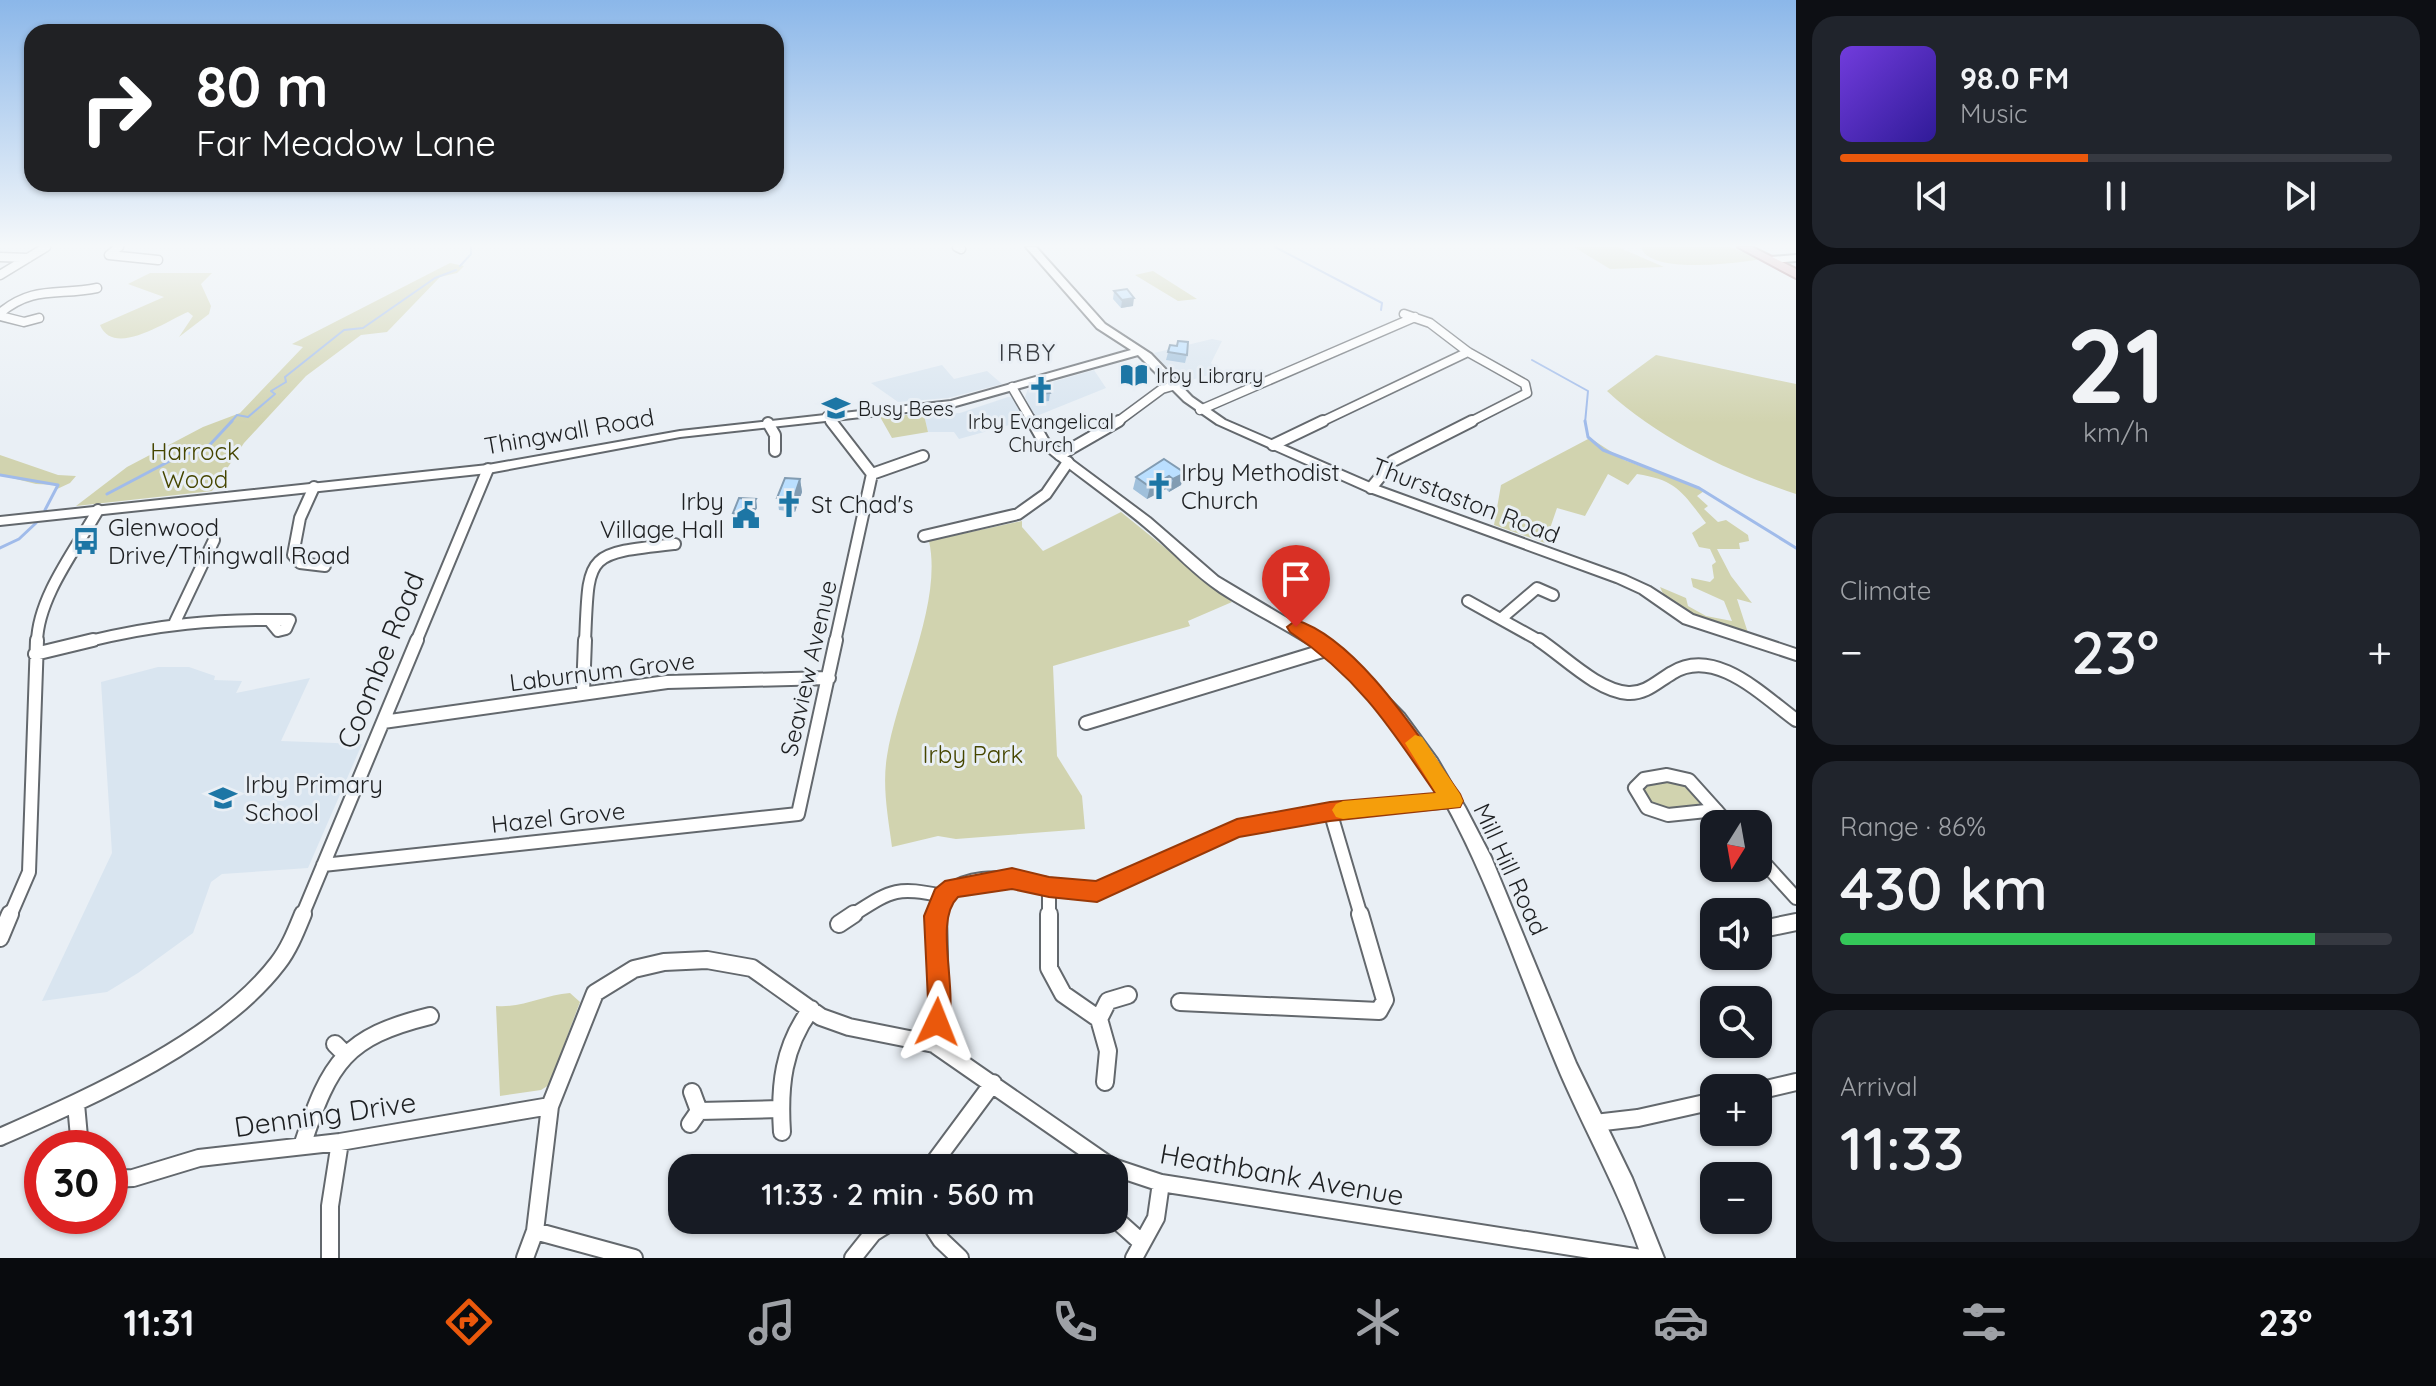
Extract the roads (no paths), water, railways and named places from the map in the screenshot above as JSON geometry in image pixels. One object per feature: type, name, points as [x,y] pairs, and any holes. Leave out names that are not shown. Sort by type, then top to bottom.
[{"type":"street","name":"Thurstaston Road","points":[[1083,306],[1101,326],[1139,351],[1200,410],[1371,488],[1621,579],[1645,590],[1688,619],[1796,655]]},
{"type":"street","points":[[0,314],[24,322],[39,318]]},
{"type":"street","points":[[1371,488],[1393,461],[1527,393],[1525,384],[1516,378],[1468,352],[1449,335],[1404,314]]},
{"type":"street","points":[[1200,410],[1415,317]]},
{"type":"street","points":[[19,331],[24,322]]},
{"type":"street","name":"Thingwall Road","points":[[0,521],[488,469],[613,444],[827,416],[952,404],[1139,351]]},
{"type":"street","points":[[1273,445],[1468,352]]},
{"type":"street","points":[[924,536],[1018,514],[1046,494],[1064,458],[1162,389],[1176,385]]},
{"type":"street","name":"Mill Hill Road","points":[[1012,387],[1044,442],[1150,523],[1175,550],[1223,587],[1329,649],[1397,716],[1452,801],[1489,870],[1552,1030],[1625,1181],[1653,1258]]},
{"type":"street","points":[[827,416],[872,474],[923,456]]},
{"type":"street","points":[[768,423],[775,435],[775,451]]},
{"type":"street","name":"Coombe Road","points":[[0,1137],[76,1104],[213,1022],[276,967],[294,936],[488,469]]},
{"type":"street","name":"Seaview Avenue","points":[[798,814],[872,474]]},
{"type":"street","points":[[314,487],[300,518],[293,555],[300,563],[325,566]]},
{"type":"street","points":[[0,938],[29,872],[37,628],[48,600],[98,510]]},
{"type":"street","points":[[175,622],[214,540]]},
{"type":"street","points":[[583,692],[588,576],[594,564],[614,553],[675,544]]},
{"type":"street","points":[[1503,617],[1520,599],[1537,588],[1553,595]]},
{"type":"street","points":[[1468,601],[1503,617],[1610,688],[1634,694],[1648,691],[1676,671],[1696,665],[1732,676],[1796,720]]},
{"type":"street","points":[[35,654],[175,622],[269,620]]},
{"type":"street","points":[[1086,723],[1329,649]]},
{"type":"street","name":"Laburnum Grove","points":[[383,722],[667,682],[829,678]]},
{"type":"street","points":[[1666,775],[1683,777],[1716,810],[1665,817],[1640,802],[1635,788],[1643,780],[1666,775]]},
{"type":"street","points":[[934,1044],[940,1000],[935,916],[943,896],[953,888],[1012,878],[1049,887],[1097,891],[1237,828],[1330,811],[1452,801]]},
{"type":"street","points":[[1180,1002],[1379,1011],[1385,1000],[1330,811]]},
{"type":"street","name":"Hazel Grove","points":[[323,865],[798,814]]},
{"type":"street","points":[[1772,871],[1796,898]]},
{"type":"street","points":[[1049,887],[1049,968],[1063,994],[1099,1019],[1108,1051],[1105,1082]]},
{"type":"street","points":[[839,924],[884,895],[905,888],[943,896]]},
{"type":"street","points":[[1772,927],[1796,922]]},
{"type":"street","name":"Heathbank Avenue","points":[[525,1258],[535,1231],[550,1106],[590,989],[634,969],[664,962],[707,960],[752,968],[821,1017],[849,1027],[934,1044],[1110,1166],[1161,1183],[1641,1258]]},
{"type":"street","points":[[1099,1019],[1108,1001],[1128,995]]},
{"type":"street","points":[[782,1132],[780,1109],[788,1048],[797,1025],[811,1009]]},
{"type":"street","points":[[303,1143],[319,1095],[340,1049],[382,1028],[430,1016]]},
{"type":"street","points":[[1772,1088],[1796,1082]]},
{"type":"street","points":[[942,1154],[993,1083]]},
{"type":"street","points":[[692,1092],[695,1118],[780,1109]]},
{"type":"street","points":[[76,1104],[78,1130]]},
{"type":"street","points":[[1595,1123],[1638,1118],[1700,1104]]},
{"type":"street","name":"Denning Drive","points":[[128,1178],[199,1158],[303,1143],[340,1142],[550,1106]]},
{"type":"street","points":[[330,1258],[330,1206],[340,1142]]},
{"type":"street","points":[[1137,1250],[1156,1218],[1161,1183]]},
{"type":"street","points":[[535,1231],[592,1244],[634,1258]]},
{"type":"street","points":[[853,1258],[872,1234]]},
{"type":"street","points":[[937,1234],[960,1258]]},
{"type":"waterway","points":[[230,423],[237,415],[248,417],[275,394],[271,391],[286,382],[285,377],[344,330],[363,328],[395,306]]},
{"type":"waterway","points":[[1381,310],[1382,306]]},
{"type":"waterway","points":[[1532,360],[1588,391],[1585,422]]},
{"type":"waterway","points":[[107,494],[183,454],[204,451],[232,421]]},
{"type":"waterway","points":[[1585,422],[1588,437],[1603,450],[1699,488],[1796,548]]},
{"type":"waterway","points":[[0,475],[58,485],[45,510]]},
{"type":"waterway","points":[[0,548],[19,539],[36,523]]},
{"type":"place","name":"Irby Library","points":[[1134,375]]},
{"type":"place","name":"Irby Evangelical Church","points":[[1041,390]]},
{"type":"place","name":"Busy Bees","points":[[836,408]]},
{"type":"place","name":"Irby Methodist Church","points":[[1159,486]]},
{"type":"place","name":"St Chad's","points":[[789,504]]},
{"type":"place","name":"Irby Village Hall","points":[[746,515]]},
{"type":"place","name":"Glenwood Drive/Thingwall Road","points":[[86,541]]},
{"type":"place","name":"Irby Primary School","points":[[223,798]]},
{"type":"district","name":"IRBY","points":[[1028,352]]},
{"type":"park label","name":"Harrock Wood","points":[[195,465]]},
{"type":"park label","name":"Irby Park","points":[[973,754]]}]
